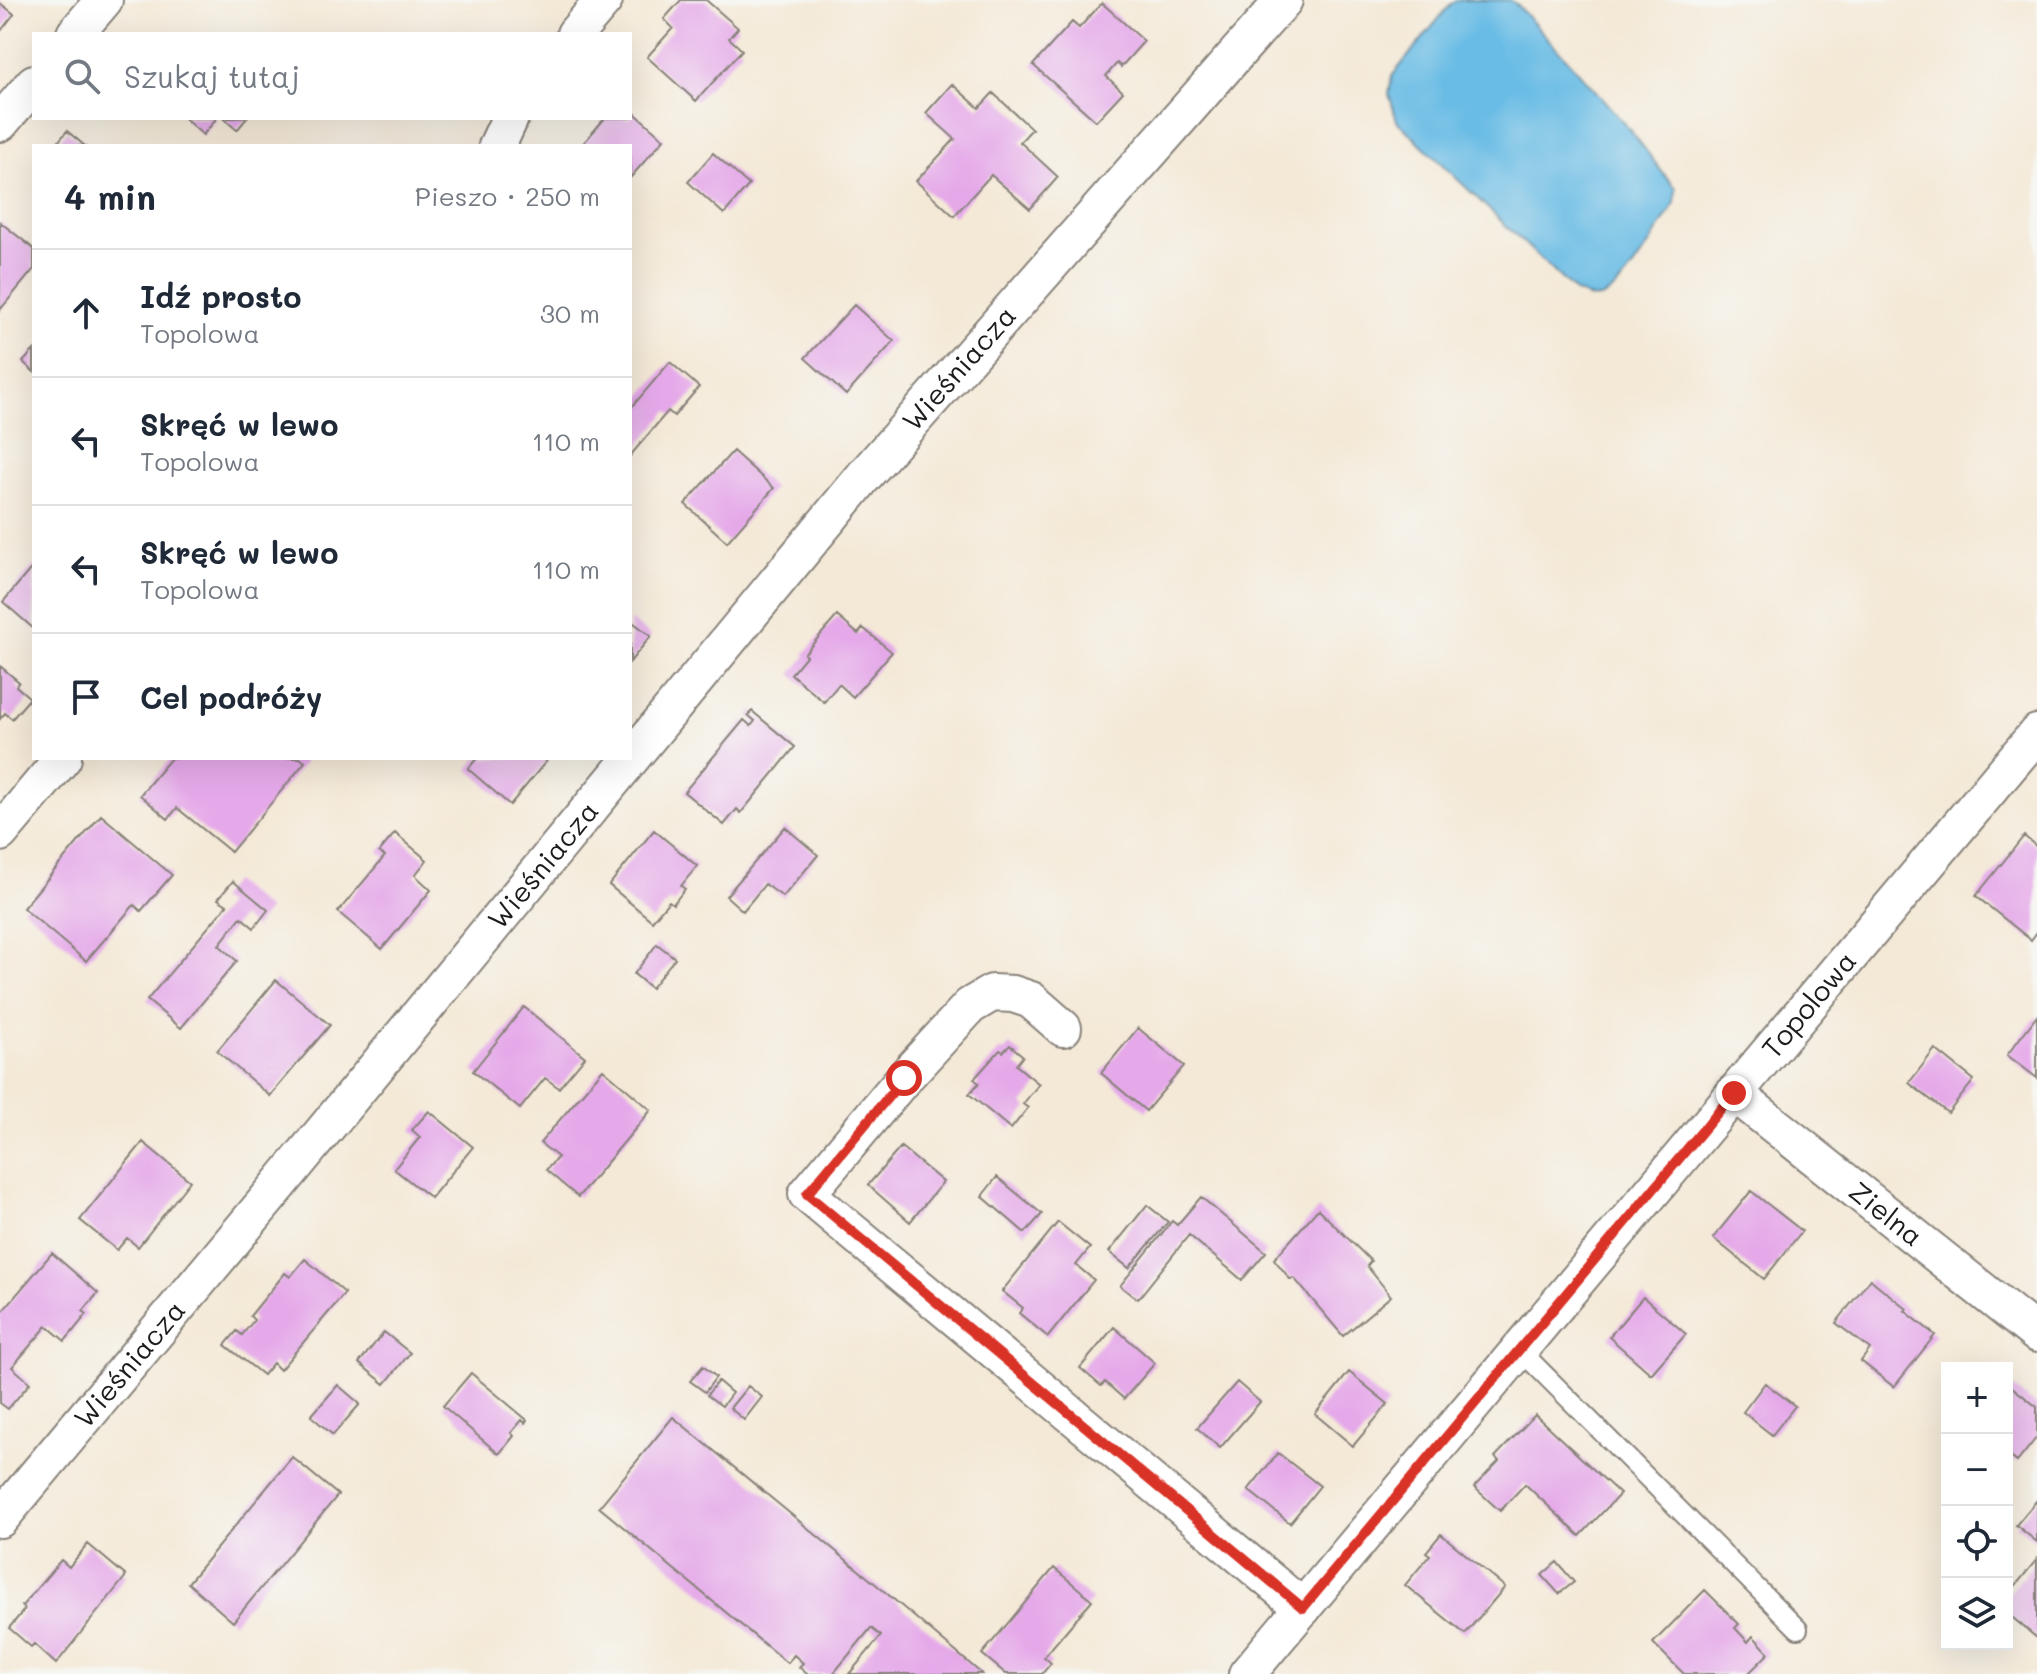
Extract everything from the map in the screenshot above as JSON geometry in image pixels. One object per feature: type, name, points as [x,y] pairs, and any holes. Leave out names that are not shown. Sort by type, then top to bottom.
[{"type":"street","points":[[77,32],[104,0]]},
{"type":"street","points":[[577,32],[604,0]]},
{"type":"street","name":"Wieśniacza","points":[[632,757],[864,476],[1284,0]]},
{"type":"street","points":[[0,123],[32,85]]},
{"type":"street","points":[[498,144],[509,120]]},
{"type":"street","name":"Topolowa","points":[[1267,1667],[1303,1608],[2037,733]]},
{"type":"street","points":[[0,833],[61,760]]},
{"type":"street","name":"Wieśniacza","points":[[0,1519],[630,760]]},
{"type":"street","points":[[1063,1028],[1031,1000],[1013,994],[992,993],[970,1006],[904,1078],[807,1194],[1303,1608]]},
{"type":"street","name":"Zielna","points":[[1734,1093],[2037,1334]]},
{"type":"lane","points":[[1519,1349],[1798,1629]]},
{"type":"water","points":[[1456,0],[1510,0],[1516,4],[1608,104],[1676,188],[1675,203],[1641,256],[1619,284],[1600,298],[1575,292],[1397,121],[1389,94],[1392,76]]},
{"type":"building","points":[[681,0],[706,0],[738,28],[729,38],[742,50],[696,101],[647,57],[673,28],[664,19]]},
{"type":"building","points":[[0,3],[14,14],[0,32]]},
{"type":"building","points":[[1102,3],[1144,41],[1121,67],[1117,63],[1106,76],[1123,92],[1096,121],[1033,65],[1072,22],[1079,28]]},
{"type":"building","points":[[952,84],[979,108],[993,93],[1032,129],[1020,142],[1058,177],[1030,209],[991,175],[954,216],[916,181],[955,139],[926,113]]},
{"type":"building","points":[[632,111],[664,139],[632,176],[632,144],[583,144],[603,120],[632,120]]},
{"type":"building","points":[[186,120],[215,120],[203,135]]},
{"type":"building","points":[[225,120],[245,120],[237,130]]},
{"type":"building","points":[[67,131],[83,144],[57,144]]},
{"type":"building","points":[[713,153],[749,185],[724,214],[688,182]]},
{"type":"building","points":[[0,222],[32,247],[32,271],[0,310]]},
{"type":"building","points":[[854,305],[894,341],[846,395],[805,358]]},
{"type":"building","points":[[32,352],[32,370],[23,362]]},
{"type":"building","points":[[670,362],[699,387],[674,416],[668,411],[632,454],[632,407]]},
{"type":"building","points":[[733,451],[774,488],[727,542],[685,504]]},
{"type":"building","points":[[32,567],[32,627],[3,602]]},
{"type":"building","points":[[837,616],[858,634],[863,628],[892,652],[853,697],[839,684],[824,702],[791,674]]},
{"type":"building","points":[[632,622],[651,636],[632,660]]},
{"type":"building","points":[[0,666],[19,682],[16,686],[30,698],[12,719],[5,713],[0,719]]},
{"type":"building","points":[[752,711],[795,747],[741,813],[737,809],[724,825],[684,792],[744,720],[751,726],[755,721],[748,715]]},
{"type":"building","points":[[169,760],[305,762],[231,852],[177,808],[168,819],[140,795]]},
{"type":"building","points":[[475,760],[547,760],[510,805],[468,769]]},
{"type":"building","points":[[101,815],[172,875],[141,911],[134,905],[86,961],[23,908]]},
{"type":"building","points":[[785,827],[818,855],[783,897],[765,884],[743,911],[726,896]]},
{"type":"building","points":[[654,830],[697,866],[681,886],[685,889],[673,904],[669,901],[652,921],[609,885]]},
{"type":"building","points":[[395,833],[427,860],[415,875],[431,890],[382,949],[338,912],[385,856],[379,852]]},
{"type":"building","points":[[2024,836],[2037,847],[2037,932],[2031,940],[1976,896]]},
{"type":"building","points":[[233,881],[268,910],[254,928],[241,917],[219,945],[237,961],[181,1028],[147,1000],[227,905],[218,899]]},
{"type":"building","points":[[657,944],[675,958],[651,988],[634,974]]},
{"type":"building","points":[[276,980],[330,1025],[270,1096],[217,1051]]},
{"type":"building","points":[[524,1007],[585,1057],[559,1088],[545,1078],[520,1109],[473,1071]]},
{"type":"building","points":[[2037,1016],[2037,1078],[2007,1055]]},
{"type":"building","points":[[1138,1028],[1184,1066],[1146,1111],[1101,1073]]},
{"type":"building","points":[[1010,1045],[1023,1056],[1016,1065],[1039,1084],[1023,1104],[1028,1108],[1011,1129],[969,1094],[979,1083],[974,1079],[1000,1050],[1003,1052]]},
{"type":"building","points":[[1935,1049],[1974,1080],[1948,1113],[1909,1083]]},
{"type":"building","points":[[603,1069],[651,1110],[578,1197],[546,1170],[558,1157],[540,1143]]},
{"type":"building","points":[[429,1111],[473,1147],[431,1198],[394,1169],[420,1137],[412,1130]]},
{"type":"building","points":[[143,1142],[190,1181],[138,1247],[127,1238],[117,1250],[80,1220]]},
{"type":"building","points":[[901,1147],[943,1182],[910,1222],[868,1185]]},
{"type":"building","points":[[997,1177],[1042,1214],[1025,1233],[982,1196]]},
{"type":"building","points":[[1751,1191],[1802,1231],[1764,1279],[1713,1238]]},
{"type":"building","points":[[1201,1197],[1266,1252],[1242,1280],[1189,1235],[1138,1299],[1120,1286],[1172,1221],[1177,1225]]},
{"type":"building","points":[[1147,1205],[1168,1222],[1129,1268],[1109,1252]]},
{"type":"building","points":[[1318,1209],[1371,1261],[1367,1266],[1391,1296],[1343,1336],[1274,1259]]},
{"type":"building","points":[[1058,1222],[1090,1248],[1076,1265],[1094,1280],[1048,1337],[1019,1313],[1023,1308],[1002,1291]]},
{"type":"building","points":[[52,1253],[98,1293],[83,1311],[87,1314],[65,1341],[47,1326],[12,1367],[30,1383],[8,1409],[0,1403],[0,1314]]},
{"type":"building","points":[[305,1259],[345,1293],[280,1370],[273,1363],[263,1375],[225,1345],[237,1331],[242,1335],[254,1320],[250,1316],[285,1273],[290,1277]]},
{"type":"building","points":[[1870,1279],[1935,1335],[1894,1387],[1861,1361],[1870,1349],[1836,1323]]},
{"type":"building","points":[[1643,1297],[1686,1334],[1651,1374],[1609,1337]]},
{"type":"building","points":[[1114,1327],[1155,1363],[1124,1399],[1105,1382],[1101,1386],[1080,1368]]},
{"type":"building","points":[[384,1332],[410,1353],[385,1384],[359,1363]]},
{"type":"building","points":[[703,1366],[716,1377],[705,1392],[690,1381]]},
{"type":"building","points":[[1349,1372],[1388,1404],[1353,1446],[1315,1414]]},
{"type":"building","points":[[471,1373],[527,1420],[525,1423],[522,1420],[511,1433],[514,1436],[499,1454],[443,1406]]},
{"type":"building","points":[[718,1381],[732,1393],[722,1406],[707,1395]]},
{"type":"building","points":[[1237,1382],[1260,1402],[1220,1448],[1197,1428]]},
{"type":"building","points":[[1765,1383],[1795,1406],[1772,1435],[1743,1412]]},
{"type":"building","points":[[338,1385],[360,1404],[333,1435],[311,1416]]},
{"type":"building","points":[[748,1386],[762,1397],[744,1420],[730,1408]]},
{"type":"building","points":[[2013,1388],[2037,1407],[2037,1437],[2017,1462],[2013,1459]]},
{"type":"building","points":[[1535,1415],[1620,1494],[1580,1536],[1525,1484],[1500,1511],[1474,1487],[1499,1461],[1495,1457]]},
{"type":"building","points":[[673,1417],[982,1674],[849,1674],[881,1636],[871,1628],[833,1674],[807,1674],[799,1667],[803,1663],[794,1655],[787,1663],[599,1507]]},
{"type":"building","points":[[1278,1453],[1320,1486],[1290,1523],[1248,1490]]},
{"type":"building","points":[[292,1457],[338,1495],[233,1622],[188,1583]]},
{"type":"building","points":[[2037,1500],[2037,1542],[2016,1525]]},
{"type":"building","points":[[1441,1534],[1505,1587],[1465,1634],[1405,1585],[1430,1555],[1426,1552]]},
{"type":"building","points":[[88,1544],[126,1576],[56,1664],[34,1644],[31,1647],[9,1628],[25,1609],[22,1606],[61,1560],[69,1567]]},
{"type":"building","points":[[2037,1559],[2037,1638],[2013,1618],[2013,1589]]},
{"type":"building","points":[[1557,1562],[1574,1582],[1559,1594],[1542,1575]]},
{"type":"building","points":[[1054,1568],[1092,1600],[1044,1657],[1051,1663],[1042,1674],[1006,1674],[982,1654]]},
{"type":"building","points":[[1705,1590],[1739,1624],[1735,1628],[1748,1642],[1753,1636],[1769,1653],[1748,1674],[1684,1674],[1653,1643]]},
{"type":"route","points":[[904,1078],[807,1194],[1303,1608],[1734,1093]]}]
